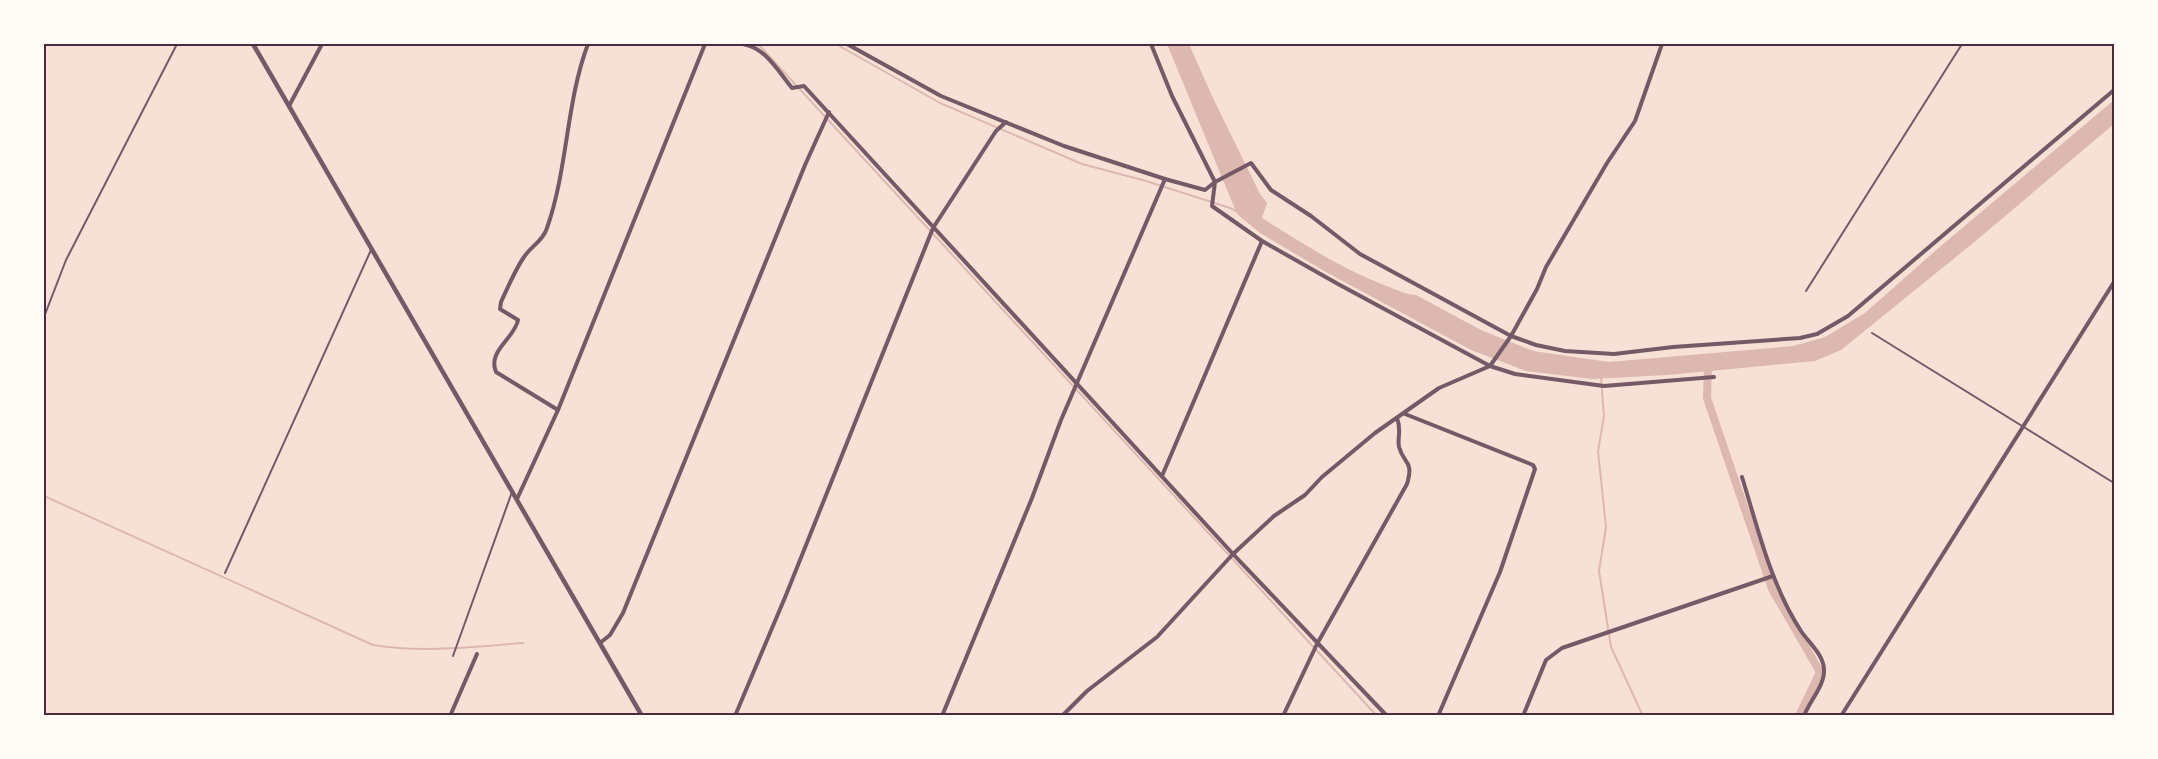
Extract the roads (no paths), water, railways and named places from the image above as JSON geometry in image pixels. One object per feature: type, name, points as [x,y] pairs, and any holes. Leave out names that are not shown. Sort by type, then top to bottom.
[{"type":"street","points":[[253,44],[642,716]]},
{"type":"street","points":[[289,106],[322,44]]},
{"type":"street","points":[[558,410],[496,372],[494,361],[517,326],[518,320],[500,309],[501,302],[524,256],[544,235],[549,221],[561,170],[578,73],[588,44]]},
{"type":"street","points":[[517,499],[558,410],[705,44]]},
{"type":"street","points":[[743,44],[755,46],[792,88],[804,86],[829,112],[1233,554],[1387,716]]},
{"type":"street","points":[[847,44],[941,96],[1004,123],[1164,182],[1205,190],[1215,182],[1251,164],[1271,190],[1311,216],[1360,254],[1512,336],[1536,345],[1565,351],[1614,354],[1817,334],[1848,316],[2115,90]]},
{"type":"street","points":[[1151,44],[1172,96],[1215,182],[1212,206],[1262,241],[1490,366],[1515,374],[1604,386],[1714,377]]},
{"type":"street","points":[[1062,716],[1087,691],[1157,637],[1233,554],[1274,516],[1305,495],[1340,462],[1439,388],[1490,366],[1512,336],[1566,232],[1635,121],[1662,44]]},
{"type":"street","points":[[600,644],[610,635],[623,614],[805,165],[829,112]]},
{"type":"street","points":[[735,716],[813,531],[933,228],[996,131],[1004,123]]},
{"type":"street","points":[[942,716],[1077,382],[1164,182]]},
{"type":"street","points":[[1162,476],[1262,241]]},
{"type":"street","points":[[1840,716],[2115,282]]},
{"type":"street","points":[[1404,414],[1533,465],[1535,469],[1500,572],[1438,716]]},
{"type":"street","points":[[1283,716],[1317,644],[1407,484],[1410,471],[1399,446],[1400,426],[1397,418]]},
{"type":"street","points":[[1742,477],[1773,576],[1801,630],[1822,660],[1824,671],[1822,679],[1804,716]]},
{"type":"street","points":[[1523,716],[1546,660],[1562,648],[1773,576]]},
{"type":"street","points":[[450,716],[477,654]]},
{"type":"lane","points":[[44,317],[66,260],[177,44]]},
{"type":"lane","points":[[1806,291],[1962,44]]},
{"type":"lane","points":[[225,573],[372,247]]},
{"type":"lane","points":[[1872,333],[2115,483]]},
{"type":"lane","points":[[453,656],[512,491]]},
{"type":"waterway","points":[[750,44],[760,46],[1377,716]]},
{"type":"waterway","points":[[836,44],[940,103],[1082,164],[1146,181],[1238,212]]},
{"type":"waterway","points":[[1708,366],[1707,398],[1772,589],[1820,672],[1799,716]]},
{"type":"waterway","points":[[1601,377],[1604,416],[1598,451],[1606,527],[1599,571],[1611,647],[1643,716]]},
{"type":"waterway","points":[[44,496],[373,645],[429,649],[523,643]]}]
